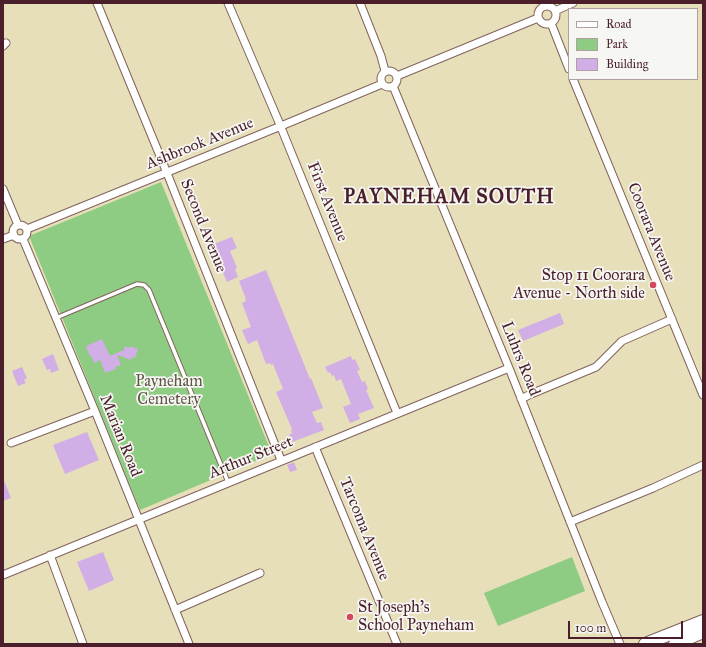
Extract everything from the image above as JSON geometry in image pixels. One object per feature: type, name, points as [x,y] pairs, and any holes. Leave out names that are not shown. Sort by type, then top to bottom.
[{"type":"highway","points":[[645,644],[703,621]]},
{"type":"highway","points":[[675,644],[703,632]]},
{"type":"street","name":"Second Avenue","points":[[97,3],[167,173],[281,460]]},
{"type":"street","name":"First Avenue","points":[[228,3],[281,126],[398,413]]},
{"type":"street","points":[[360,3],[381,56],[385,71],[381,78],[382,84],[387,87],[392,86],[397,82],[397,76],[392,71],[385,71]]},
{"type":"street","points":[[555,11],[573,3]]},
{"type":"street","points":[[543,4],[551,6],[555,11],[555,19],[551,23],[543,23],[538,18],[538,11],[543,4]]},
{"type":"street","points":[[397,76],[538,18]]},
{"type":"street","points":[[551,23],[568,66]]},
{"type":"street","name":"Coorara Avenue","points":[[573,80],[703,395]]},
{"type":"street","name":"Ashbrook Avenue","points":[[27,229],[382,84]]},
{"type":"street","name":"Luhrs Road","points":[[392,86],[522,399],[620,644]]},
{"type":"street","points":[[3,189],[18,225]]},
{"type":"street","points":[[18,225],[24,226],[27,229],[27,236],[23,239],[18,239],[14,235],[13,230],[18,225]]},
{"type":"street","points":[[3,239],[14,235]]},
{"type":"street","name":"Marian Road","points":[[23,239],[95,411],[189,644]]},
{"type":"street","points":[[522,399],[596,367],[622,341],[672,319]]},
{"type":"street","name":"Arthur Street","points":[[3,575],[509,368]]},
{"type":"street","points":[[11,443],[95,411]]},
{"type":"street","name":"Tarcoma Avenue","points":[[315,447],[397,644]]},
{"type":"street","points":[[570,522],[653,488],[703,465]]},
{"type":"street","points":[[50,555],[83,644]]},
{"type":"street","points":[[175,610],[260,573]]},
{"type":"lane","points":[[56,318],[137,284],[144,285],[149,290],[228,482]]},
{"type":"green space","name":"Payneham Cemetery","points":[[161,182],[272,454],[140,510],[29,236]]},
{"type":"green space","points":[[572,557],[585,591],[498,626],[484,593]]},
{"type":"building","points":[[232,237],[237,248],[230,251],[237,268],[235,269],[238,277],[227,282],[211,245]]},
{"type":"building","points":[[266,270],[323,408],[312,412],[317,423],[321,422],[324,430],[292,442],[289,435],[292,433],[292,429],[276,392],[283,389],[273,364],[266,364],[257,340],[248,344],[242,330],[251,327],[242,303],[246,301],[246,299],[239,281]]},
{"type":"building","points":[[560,313],[564,324],[523,341],[518,330]]},
{"type":"building","points":[[102,339],[110,356],[124,350],[125,346],[129,348],[130,346],[138,349],[135,358],[132,357],[131,360],[117,355],[121,365],[115,367],[116,369],[105,373],[100,360],[94,363],[86,346]]},
{"type":"building","points":[[53,354],[59,370],[51,373],[50,369],[47,370],[42,359]]},
{"type":"building","points":[[351,356],[352,360],[355,359],[360,370],[357,371],[362,382],[365,381],[368,389],[366,390],[374,408],[358,414],[360,419],[350,423],[343,407],[351,404],[341,379],[336,381],[334,375],[332,376],[330,372],[328,373],[325,367]]},
{"type":"building","points":[[22,367],[27,378],[24,380],[26,383],[18,386],[12,371]]},
{"type":"building","points":[[87,432],[99,460],[65,474],[53,445]]},
{"type":"building","points":[[294,462],[297,470],[290,472],[287,465]]},
{"type":"building","points":[[3,478],[11,498],[3,501]]},
{"type":"building","points":[[103,552],[114,580],[89,591],[77,562]]},
{"type":"place","name":"Stop 11 Coorara Avenue - North side","points":[[653,285]]},
{"type":"place","name":"St Joseph's School Payneham","points":[[350,617]]},
{"type":"district","name":"PAYNEHAM SOUTH","points":[[449,198]]}]
